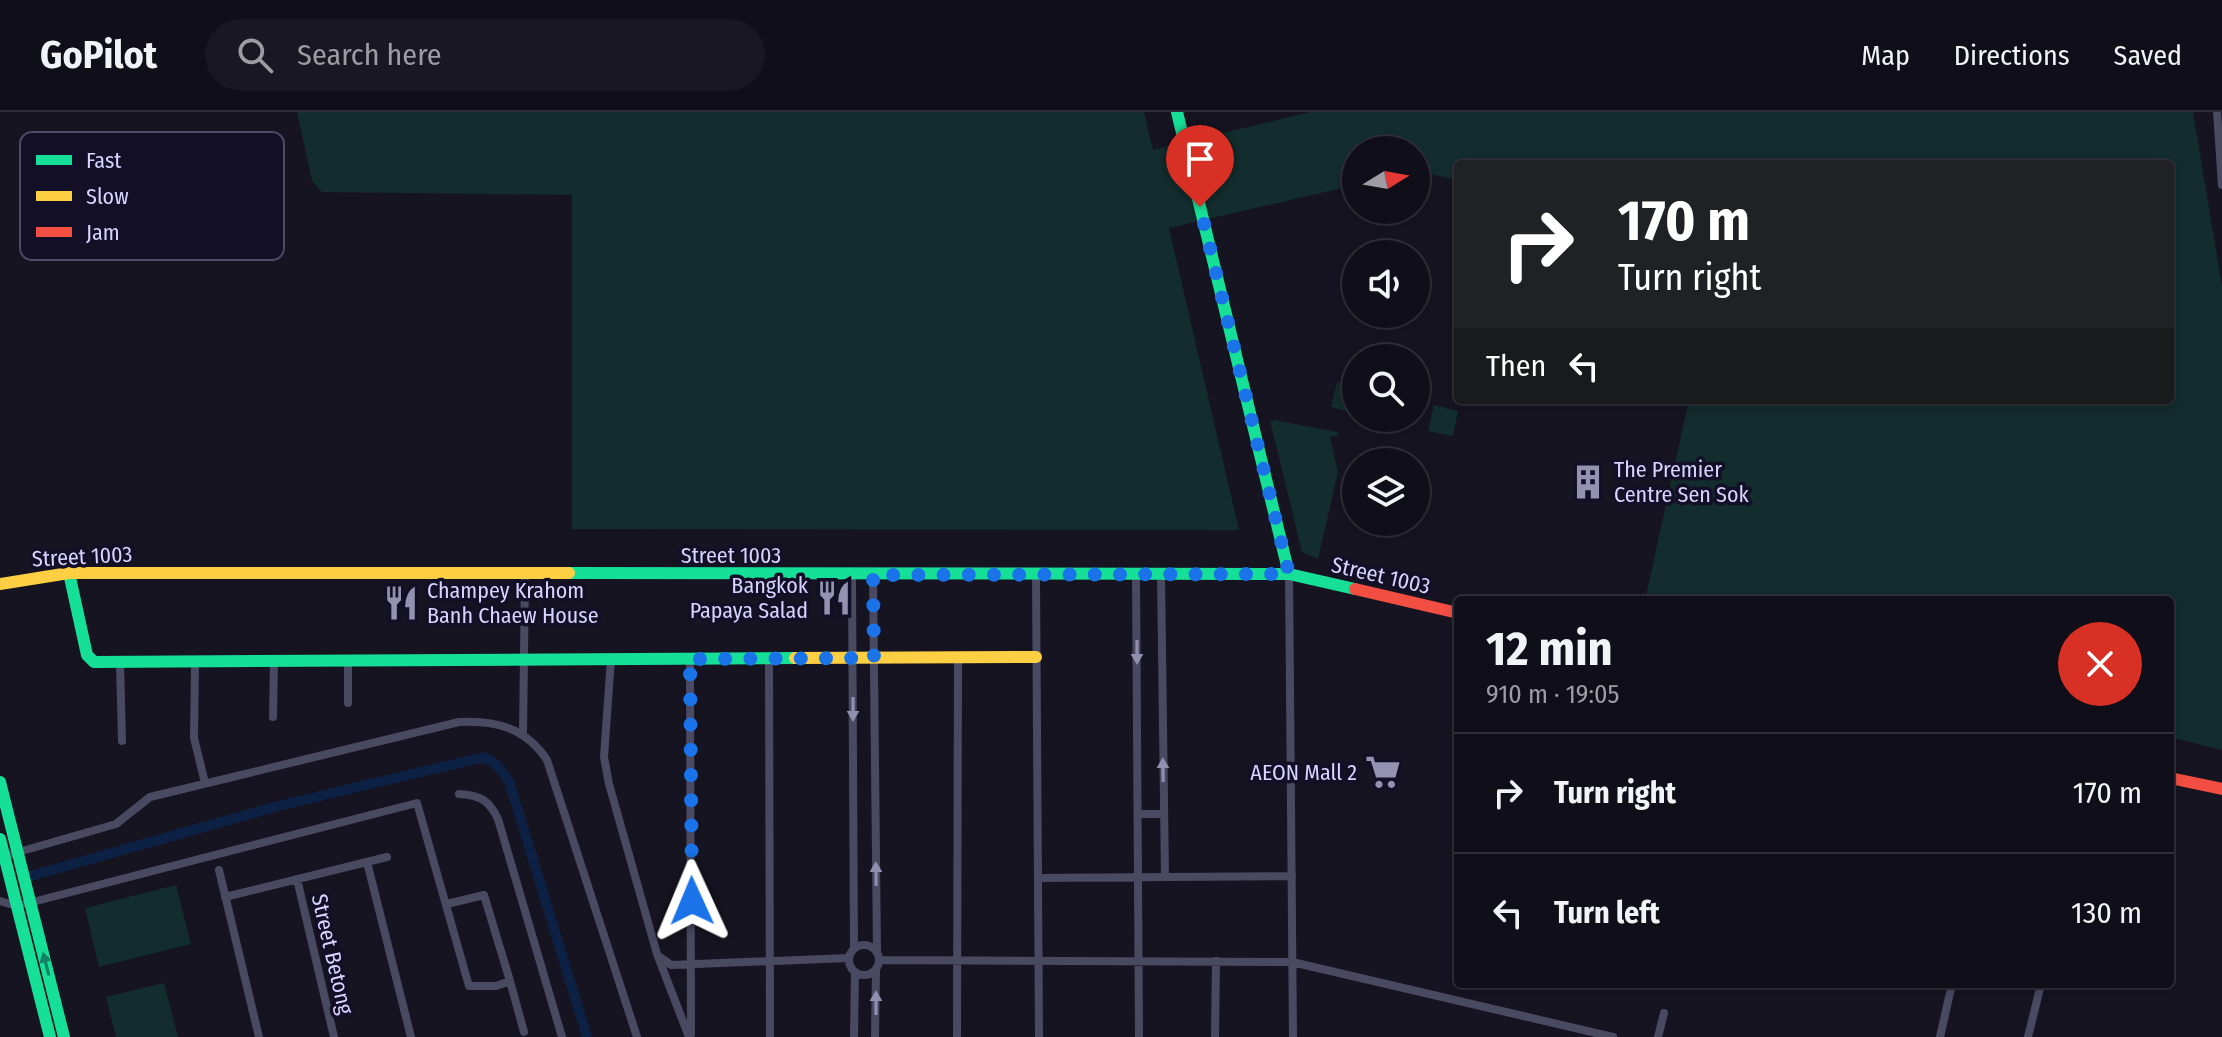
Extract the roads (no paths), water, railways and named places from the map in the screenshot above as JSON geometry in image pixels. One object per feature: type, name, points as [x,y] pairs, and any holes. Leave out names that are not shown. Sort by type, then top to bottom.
[{"type":"main road","points":[[1177,112],[1289,574]]},
{"type":"main road","points":[[69,573],[87,655],[94,662],[1036,657]]},
{"type":"main road","name":"Street 1003","points":[[0,584],[69,573],[525,576],[1289,574],[1454,612]]},
{"type":"main road","points":[[2174,779],[2222,789]]},
{"type":"main road","points":[[0,782],[16,901],[50,1037]]},
{"type":"main road","points":[[0,839],[29,898],[64,1037]]},
{"type":"street","points":[[2217,112],[2222,185]]},
{"type":"street","points":[[1136,574],[1139,1037]]},
{"type":"street","points":[[1161,574],[1165,876]]},
{"type":"street","points":[[1289,574],[1293,1037]]},
{"type":"street","points":[[848,958],[854,947],[852,575]]},
{"type":"street","points":[[873,575],[875,1037]]},
{"type":"street","points":[[1036,575],[1039,1037]]},
{"type":"street","points":[[523,734],[525,576]]},
{"type":"street","points":[[769,658],[770,1037]]},
{"type":"street","points":[[957,1037],[958,658]]},
{"type":"street","points":[[348,659],[348,703]]},
{"type":"street","points":[[611,659],[604,757],[657,954],[690,1037]]},
{"type":"street","points":[[690,659],[693,962],[690,1037]]},
{"type":"street","points":[[273,717],[274,660]]},
{"type":"street","points":[[195,662],[194,738],[205,783]]},
{"type":"street","points":[[120,663],[122,741]]},
{"type":"street","points":[[9,856],[116,824],[150,797],[459,722],[490,722],[523,734],[541,751],[555,780],[637,1037]]},
{"type":"street","points":[[459,794],[478,795],[491,805],[498,819],[562,1037]]},
{"type":"street","points":[[0,901],[29,898],[417,803],[469,986],[496,986],[510,981]]},
{"type":"street","points":[[1138,814],[1164,814]]},
{"type":"street","points":[[225,897],[387,857]]},
{"type":"street","points":[[367,862],[411,1037]]},
{"type":"street","points":[[219,870],[259,1037]]},
{"type":"street","points":[[1038,878],[1292,876]]},
{"type":"street","name":"Street Betong","points":[[297,879],[334,1037]]},
{"type":"street","points":[[447,904],[484,895],[524,1032]]},
{"type":"street","points":[[854,947],[867,945],[877,960]]},
{"type":"street","points":[[657,954],[671,965],[848,958]]},
{"type":"street","points":[[848,958],[855,972],[854,1037]]},
{"type":"street","points":[[877,960],[1292,962],[1613,1037]]},
{"type":"street","points":[[855,972],[868,974],[877,960]]},
{"type":"street","points":[[1215,1037],[1216,961]]},
{"type":"street","points":[[1940,1037],[1951,988]]},
{"type":"street","points":[[2028,1037],[2040,988]]},
{"type":"street","points":[[1658,1037],[1664,1013]]},
{"type":"waterway","points":[[27,877],[278,806],[484,757],[497,765],[509,781],[587,1037]]},
{"type":"place","name":"The Premier Centre Sen Sok","points":[[1588,482]]},
{"type":"place","name":"Bangkok Papaya Salad","points":[[834,598]]},
{"type":"place","name":"Champey Krahom Banh Chaew House","points":[[401,603]]},
{"type":"place","name":"AEON Mall 2","points":[[1383,772]]}]
